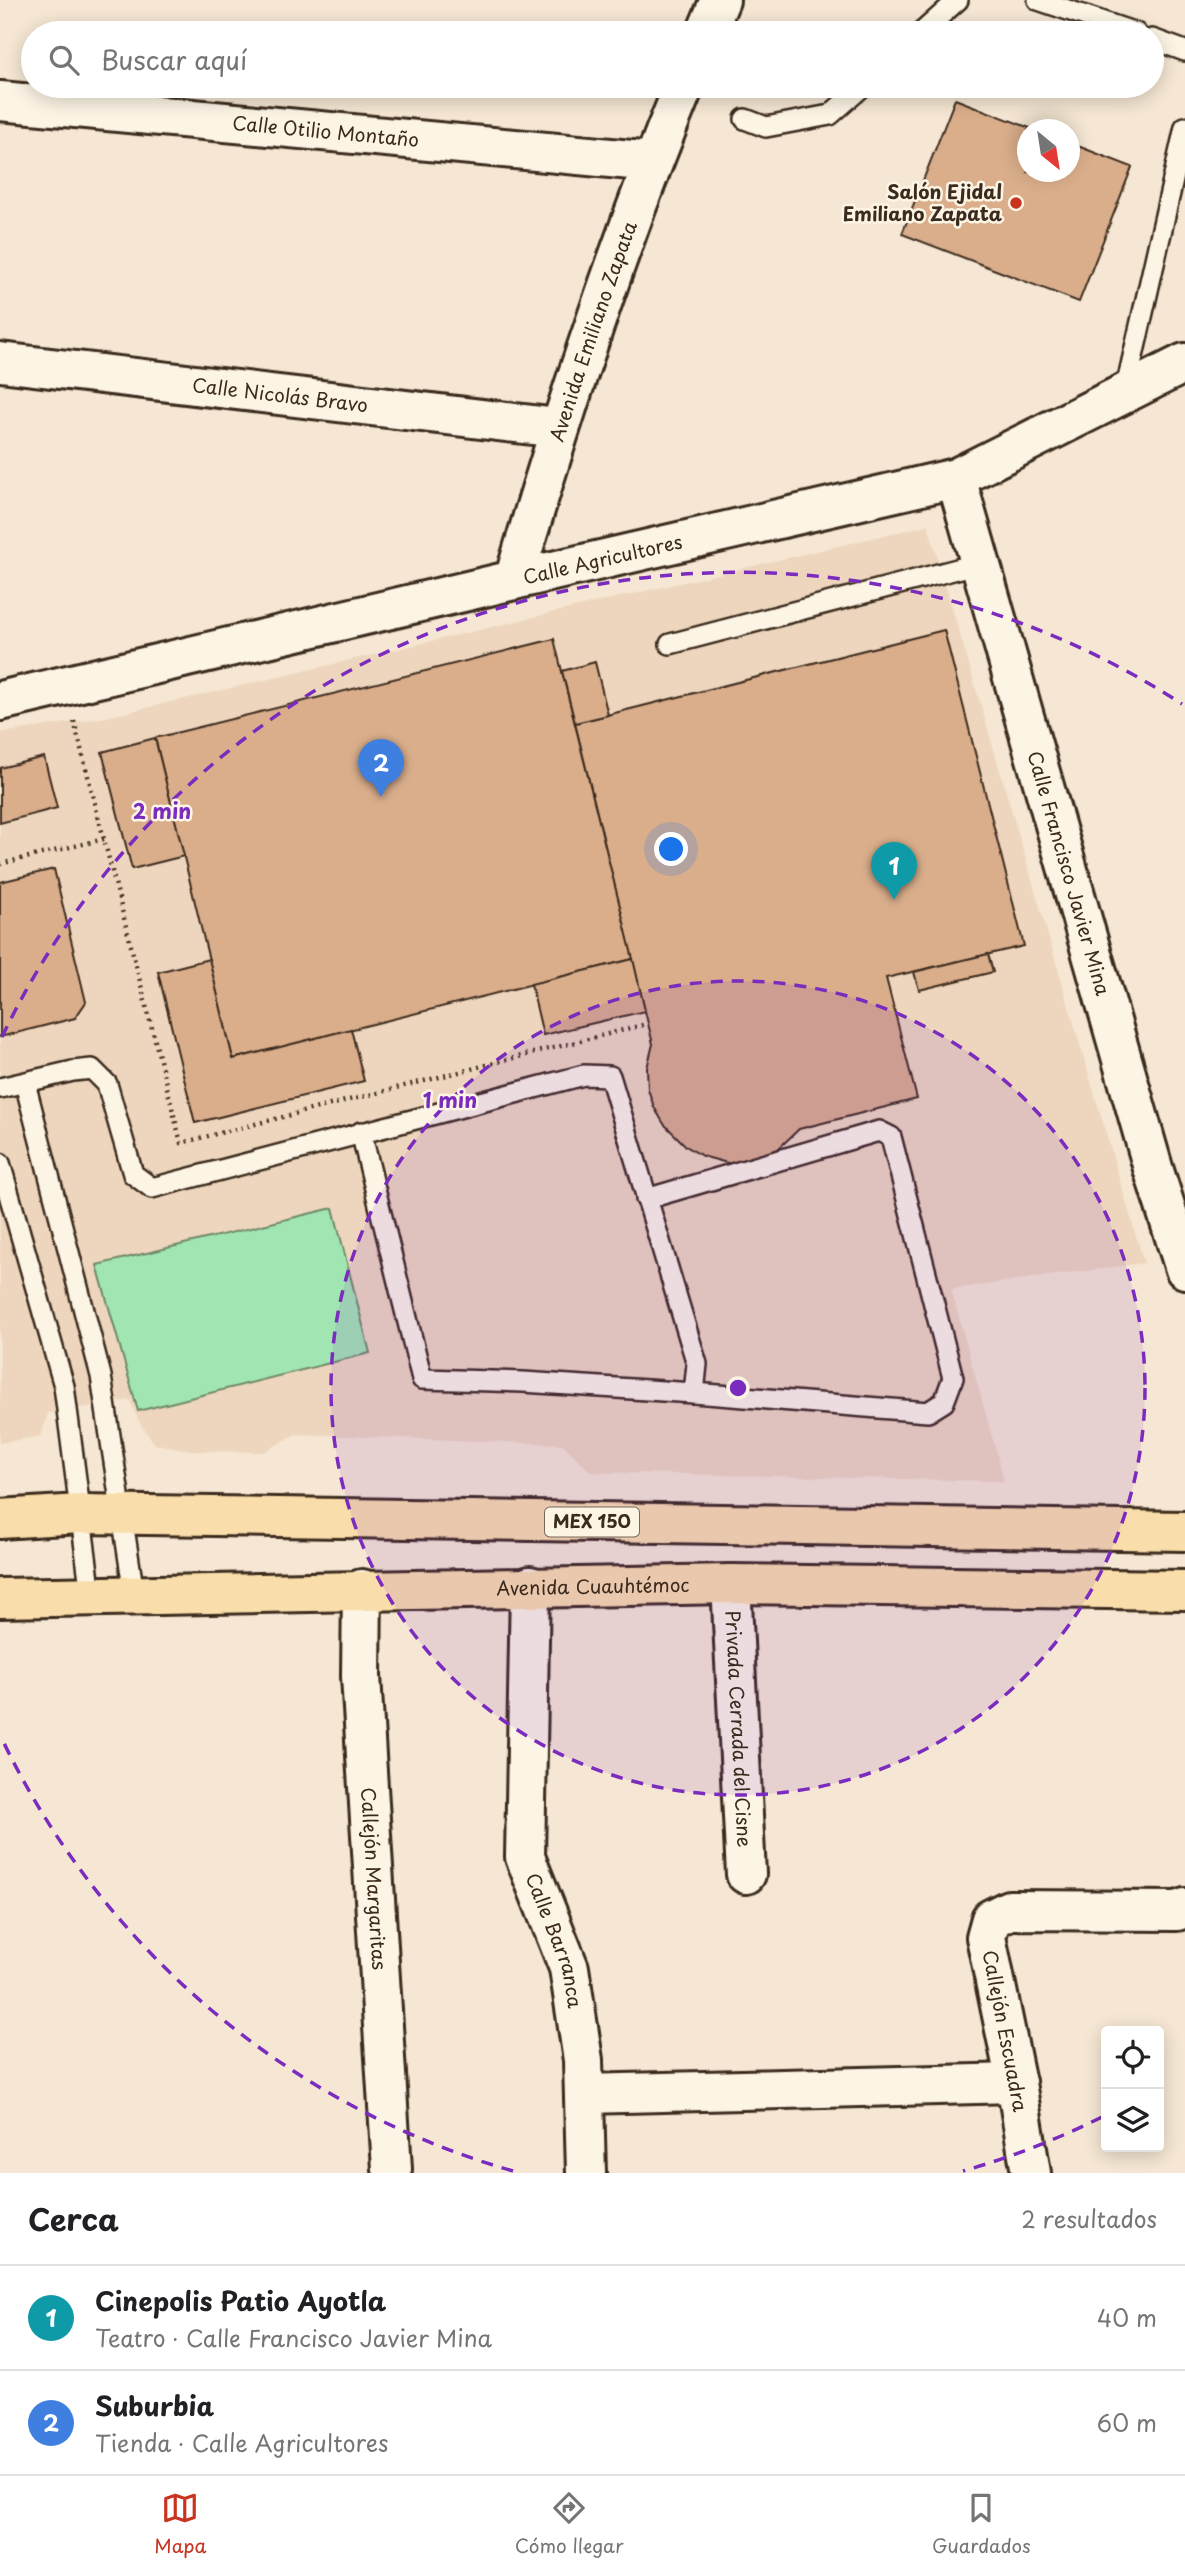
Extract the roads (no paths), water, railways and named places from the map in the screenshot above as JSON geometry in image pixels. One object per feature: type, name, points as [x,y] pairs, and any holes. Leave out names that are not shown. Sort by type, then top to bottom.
[{"type":"main road","name":"MEX 150","points":[[0,1519],[80,1514],[1185,1531]]},
{"type":"main road","name":"Avenida Cuauhtémoc","points":[[0,1598],[731,1584],[1185,1594]]},
{"type":"street","points":[[711,21],[720,0]]},
{"type":"street","name":"Avenida Emiliano Zapata","points":[[514,580],[558,428],[653,162],[679,98]]},
{"type":"street","name":"Calle Otilio Montaño","points":[[0,101],[653,162]]},
{"type":"street","name":"Calle Nicolás Bravo","points":[[0,362],[558,428]]},
{"type":"street","name":"Calle Agricultores","points":[[0,701],[956,478],[1185,363]]},
{"type":"street","name":"Calle Francisco Javier Mina","points":[[956,478],[980,563],[1169,1168],[1185,1269]]},
{"type":"street","name":"Privada Cerrada del Cisne","points":[[731,1584],[746,1874]]},
{"type":"street","name":"Calle Barranca","points":[[530,1586],[525,1857],[569,1968],[583,2060],[586,2173]]},
{"type":"street","name":"Callejón Margaritas","points":[[362,1589],[360,1676],[391,2169]]},
{"type":"street","name":"Callejón Escuadra","points":[[1031,2173],[1016,2083],[986,1937],[991,1919],[1009,1910],[1177,1911],[1185,1908]]},
{"type":"street","points":[[584,2094],[1016,2083]]},
{"type":"lane","points":[[934,21],[958,0]]},
{"type":"lane","points":[[1038,0],[1100,21]]},
{"type":"lane","points":[[1164,43],[1185,51]]},
{"type":"lane","points":[[745,119],[766,127],[830,116],[850,98]]},
{"type":"lane","points":[[1125,393],[1185,127]]},
{"type":"lane","points":[[670,644],[980,563]]},
{"type":"lane","points":[[0,1088],[92,1069],[107,1084],[133,1174],[152,1188],[584,1075],[610,1076],[697,1364],[694,1392]]},
{"type":"lane","points":[[25,1083],[101,1376],[134,1594]]},
{"type":"lane","points":[[361,1132],[422,1379],[694,1392],[928,1412],[944,1402],[953,1378],[891,1137],[879,1131],[646,1199]]},
{"type":"lane","points":[[0,1163],[64,1386],[91,1595]]},
{"type":"place","name":"Salón Ejidal Emiliano Zapata","points":[[1016,203]]},
{"type":"place","name":"Suburbia","points":[[381,797]]},
{"type":"place","name":"Cinepolis Patio Ayotla","points":[[894,900]]}]
